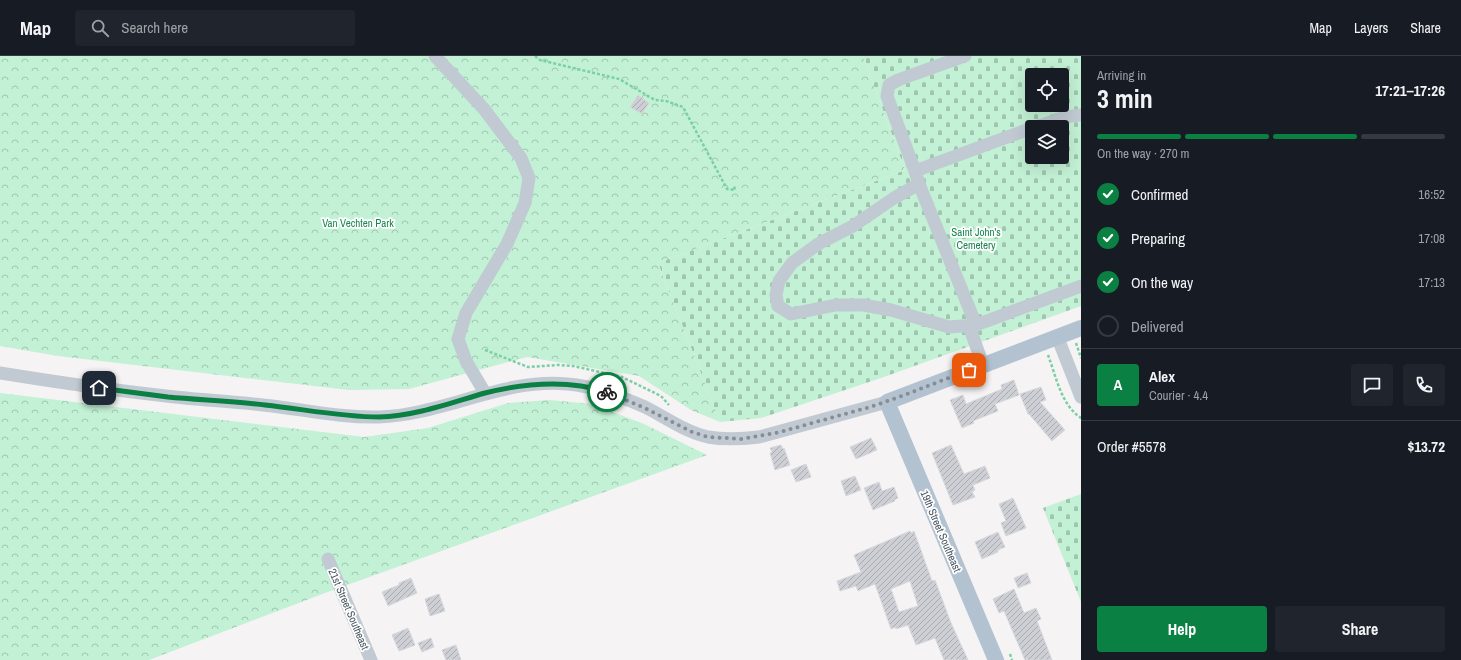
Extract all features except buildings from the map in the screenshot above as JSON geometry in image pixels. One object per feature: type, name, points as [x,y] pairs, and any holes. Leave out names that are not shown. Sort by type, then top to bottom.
[{"type":"main road","points":[[887,402],[1057,336],[1078,335]]},
{"type":"main road","name":"19th Street Southeast","points":[[887,402],[996,660]]},
{"type":"street","points":[[435,56],[488,115],[521,158],[529,178],[525,203],[510,238],[466,313],[458,339],[466,361],[485,393]]},
{"type":"street","points":[[966,56],[898,80],[889,85],[887,96],[972,325],[983,365]]},
{"type":"street","points":[[1056,120],[1064,117],[1081,115]]},
{"type":"street","points":[[915,171],[1025,131]]},
{"type":"street","points":[[919,184],[894,198],[853,226],[818,244],[792,264],[779,281],[776,295],[778,306],[791,314],[836,305],[863,305],[891,310],[949,328],[972,325],[1081,286]]},
{"type":"street","points":[[1057,336],[1081,397]]},
{"type":"street","points":[[0,373],[115,390],[264,405],[353,417],[381,417],[432,409],[485,393],[514,387],[565,384],[585,386],[606,392],[645,408],[692,432],[708,437],[724,439],[759,437],[887,402]]},
{"type":"street","name":"21st Street Southeast","points":[[328,559],[371,660]]},
{"type":"path","points":[[535,56],[540,60],[619,79],[655,100],[666,101],[683,107],[727,189],[734,190],[734,186]]},
{"type":"path","points":[[1078,335],[1081,358]]},
{"type":"path","points":[[485,350],[528,367],[558,365],[573,366],[622,377],[661,396],[671,408]]},
{"type":"path","points":[[1048,355],[1067,403],[1081,418]]},
{"type":"green space","name":"Van Vechten Park","points":[[0,56],[863,56],[905,170],[658,263],[720,422],[691,410],[639,376],[527,357],[409,389],[349,390],[58,356],[0,346]]},
{"type":"green space","name":"Saint John's Cemetery","points":[[863,56],[1081,56],[1081,306],[881,378],[761,418],[720,422],[658,263],[905,170]]},
{"type":"green space","points":[[0,393],[364,437],[428,428],[508,403],[549,400],[592,404],[644,424],[707,455],[325,593],[149,660],[0,660]]},
{"type":"green space","points":[[1081,494],[1081,602],[1043,508]]},
{"type":"way so far","points":[[607,392],[645,408],[692,432],[708,437],[742,439],[780,432],[887,402],[969,370]]},
{"type":"route","points":[[99,388],[264,405],[353,417],[381,417],[432,409],[485,393],[514,387],[542,384],[585,386],[607,392]]}]
